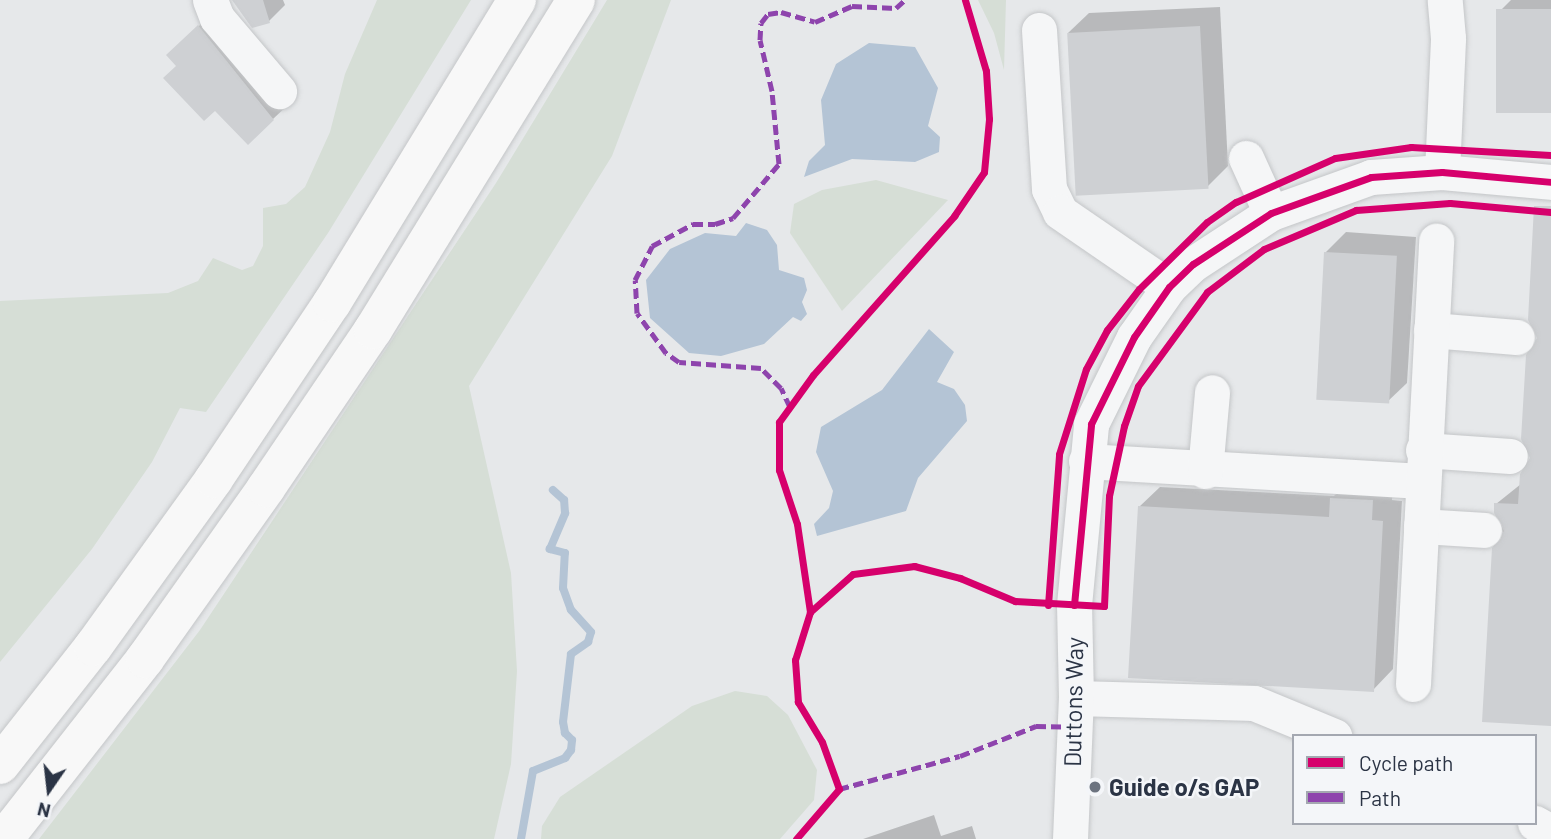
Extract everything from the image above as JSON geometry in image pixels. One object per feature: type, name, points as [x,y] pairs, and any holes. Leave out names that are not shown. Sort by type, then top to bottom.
[{"type":"highway","points":[[0,765],[93,647],[214,479],[332,303],[517,0]]},
{"type":"highway","points":[[4,839],[145,659],[266,488],[373,330],[576,0]]},
{"type":"street","points":[[210,0],[217,18],[279,91]]},
{"type":"street","points":[[1442,172],[1448,38],[1445,0]]},
{"type":"street","points":[[1039,30],[1049,189],[1060,212],[1169,287]]},
{"type":"street","points":[[1246,158],[1271,213]]},
{"type":"street","name":"Duttons Way","points":[[1070,839],[1076,698],[1074,605],[1091,424],[1134,337],[1169,287],[1193,264],[1271,213],[1371,177],[1442,172],[1551,182]]},
{"type":"street","points":[[1413,684],[1422,465],[1436,241]]},
{"type":"street","points":[[1431,330],[1517,337]]},
{"type":"street","points":[[1205,471],[1212,392]]},
{"type":"street","points":[[1086,461],[1205,471],[1422,465],[1510,456]]},
{"type":"street","points":[[1421,526],[1484,530]]},
{"type":"street","points":[[1076,698],[1254,703],[1329,734]]},
{"type":"shaded area","points":[[377,0],[471,0],[328,233],[206,412],[180,408],[152,462],[92,549],[0,662],[0,301],[168,293],[198,281],[213,258],[242,270],[253,266],[263,246],[263,208],[286,204],[305,187],[330,132],[345,74]]},
{"type":"shaded area","points":[[607,0],[671,0],[612,156],[469,386],[511,573],[517,671],[511,764],[494,839],[39,839],[200,630],[496,183]]},
{"type":"shaded area","points":[[978,0],[1006,0],[1004,70],[994,33]]},
{"type":"shaded area","points":[[876,180],[948,200],[842,311],[790,233],[794,204],[822,190]]},
{"type":"shaded area","points":[[735,691],[767,696],[788,715],[817,770],[814,800],[780,839],[541,839],[542,826],[560,797],[692,706]]},
{"type":"water","points":[[869,43],[915,47],[938,88],[928,126],[940,137],[939,152],[915,162],[852,159],[804,177],[809,161],[825,145],[821,100],[836,64]]},
{"type":"water","points":[[746,223],[767,230],[777,245],[779,270],[804,278],[807,290],[802,302],[807,314],[801,321],[793,317],[764,344],[721,356],[689,353],[650,318],[646,280],[670,249],[705,233],[736,236]]},
{"type":"water","points":[[929,329],[954,352],[937,382],[954,389],[965,405],[967,421],[918,478],[906,511],[817,536],[814,524],[829,508],[833,491],[816,452],[821,427],[882,390]]},
{"type":"building","points":[[232,0],[263,0],[270,23],[252,28]]},
{"type":"building","points":[[1496,9],[1551,9],[1551,113],[1496,113]]},
{"type":"building","points":[[198,25],[274,120],[248,145],[215,111],[204,121],[163,78],[176,66],[166,55]]},
{"type":"building","points":[[1200,26],[1209,189],[1076,196],[1067,33]]},
{"type":"building","points":[[1534,206],[1551,206],[1551,726],[1482,722],[1492,548],[1504,531],[1494,513],[1494,503],[1518,504],[1520,474],[1530,458],[1521,439],[1526,355],[1537,338],[1528,320]]},
{"type":"building","points":[[1324,252],[1397,256],[1389,404],[1316,400]]},
{"type":"building","points":[[1330,498],[1373,500],[1372,520],[1383,521],[1374,692],[1128,678],[1138,506],[1329,517]]},
{"type":"waterway","points":[[521,839],[533,771],[565,758],[571,750],[572,740],[565,733],[563,722],[571,654],[588,642],[591,632],[571,610],[563,588],[565,553],[550,549],[565,513],[564,500],[553,490]]},
{"type":"marked path","points":[[790,407],[781,388],[761,368],[679,362],[666,353],[637,313],[635,280],[652,246],[693,224],[715,224],[733,218],[779,164],[772,91],[760,40],[761,23],[768,14],[781,12],[815,22],[852,6],[896,8],[905,0]]},
{"type":"marked path","points":[[839,789],[960,756],[1036,726],[1075,727]]},
{"type":"cycle path","points":[[810,612],[797,524],[779,470],[779,422],[813,375],[954,216],[984,172],[989,119],[986,71],[965,0]]},
{"type":"cycle path","points":[[1048,605],[1059,454],[1086,369],[1107,330],[1139,289],[1207,222],[1236,202],[1335,158],[1411,147],[1551,155]]},
{"type":"cycle path","points":[[1074,605],[1091,424],[1134,337],[1169,287],[1193,264],[1271,213],[1371,177],[1442,172],[1551,182]]},
{"type":"cycle path","points":[[796,839],[839,789],[822,742],[798,702],[795,660],[810,612],[853,574],[914,566],[960,578],[1015,601],[1104,606],[1109,496],[1124,426],[1138,386],[1207,292],[1264,249],[1356,210],[1450,203],[1551,212]]},
{"type":"place","name":"Guide o/s GAP","points":[[1095,787]]}]
